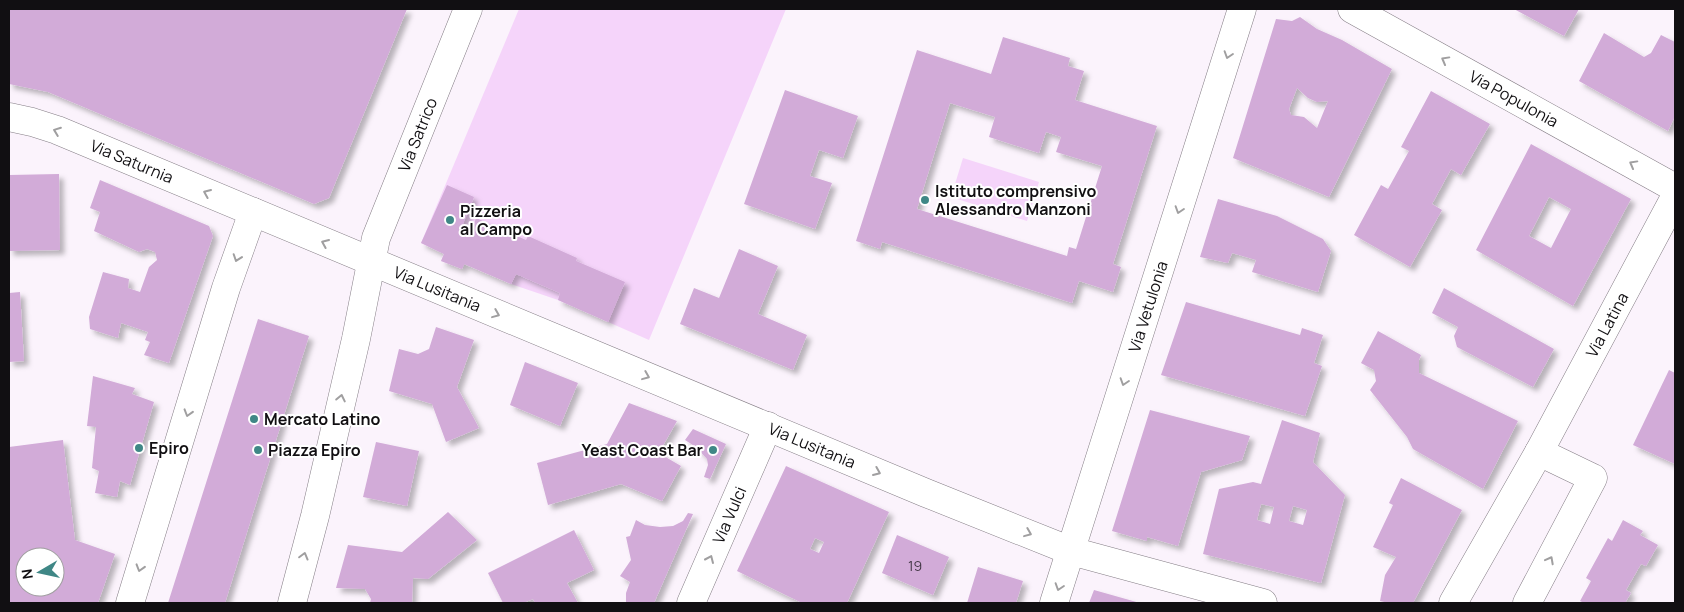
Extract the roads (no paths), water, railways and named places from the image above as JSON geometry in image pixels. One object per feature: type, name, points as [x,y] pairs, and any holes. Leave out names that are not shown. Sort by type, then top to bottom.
[{"type":"street","name":"Via Satrico","points":[[370,262],[376,238],[468,9]]},
{"type":"street","name":"Via Vetulonia","points":[[1054,603],[1242,9]]},
{"type":"street","name":"Via Populonia","points":[[1352,9],[1675,188]]},
{"type":"street","name":"Via Saturnia","points":[[9,117],[57,130],[252,212]]},
{"type":"street","name":"Via Latina","points":[[1453,603],[1538,452],[1675,198]]},
{"type":"street","points":[[130,603],[226,288],[252,212],[370,262],[356,339],[315,516],[292,603]]},
{"type":"street","name":"Via Lusitania","points":[[370,262],[926,493],[1071,550],[1263,603]]},
{"type":"street","name":"Via Vulci","points":[[691,603],[768,426]]},
{"type":"street","points":[[1527,603],[1593,478],[1538,452]]},
{"type":"place","name":"Istituto comprensivo Alessandro Manzoni","points":[[925,200]]},
{"type":"place","name":"Pizzeria al Campo","points":[[450,220]]},
{"type":"place","name":"Mercato Latino","points":[[254,419]]},
{"type":"place","name":"Epiro","points":[[139,448]]},
{"type":"place","name":"Piazza Epiro","points":[[258,450]]},
{"type":"place","name":"Yeast Coast Bar","points":[[713,450]]}]
